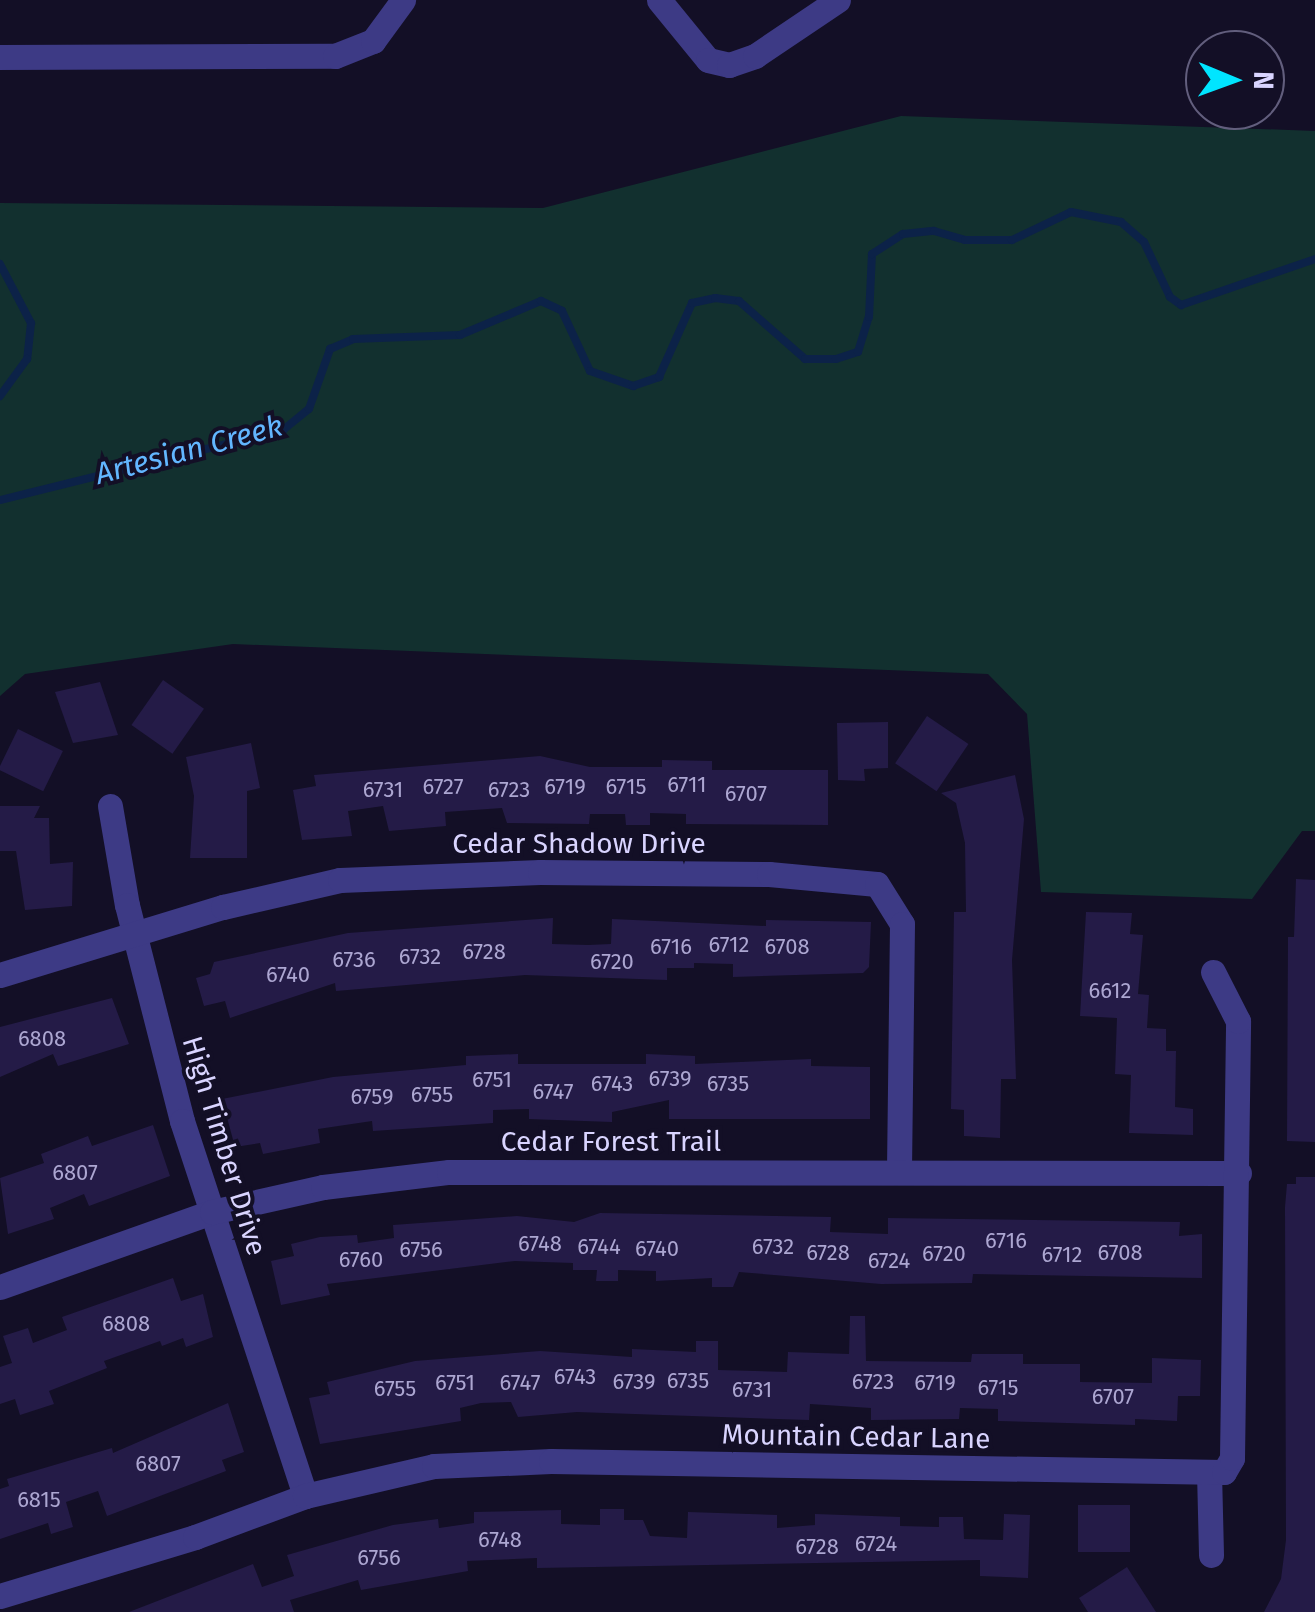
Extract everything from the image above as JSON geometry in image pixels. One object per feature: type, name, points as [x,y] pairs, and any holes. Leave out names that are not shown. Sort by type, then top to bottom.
[{"type":"street","points":[[659,0],[708,60],[729,65],[755,56],[838,0]]},
{"type":"street","points":[[0,57],[335,56],[373,41],[392,4]]},
{"type":"street","name":"High Timber Drive","points":[[110,806],[134,932],[182,1121],[305,1496]]},
{"type":"street","name":"Cedar Shadow Drive","points":[[0,975],[134,932],[340,880],[540,872],[769,874],[877,884],[902,924],[899,1171]]},
{"type":"street","points":[[1211,1555],[1208,1472],[1224,1472],[1232,1458],[1239,1172],[1238,1021],[1214,972]]},
{"type":"street","name":"Cedar Forest Trail","points":[[0,1286],[212,1212],[322,1187],[450,1172],[1239,1172]]},
{"type":"street","name":"Mountain Cedar Lane","points":[[0,1596],[305,1496],[434,1466],[551,1461],[1208,1472]]},
{"type":"green space","points":[[901,116],[1185,126],[1185,130],[1315,131],[1315,831],[1302,831],[1252,899],[1041,892],[1027,714],[988,674],[233,644],[25,674],[0,696],[0,203],[543,208]]},
{"type":"building","points":[[163,680],[204,709],[172,754],[131,725]]},
{"type":"building","points":[[100,682],[118,735],[73,743],[55,692]]},
{"type":"building","points":[[927,716],[968,744],[937,791],[895,763]]},
{"type":"building","points":[[888,722],[888,768],[864,769],[865,781],[838,780],[837,723]]},
{"type":"building","points":[[18,729],[63,751],[43,791],[0,770]]},
{"type":"building","points":[[251,743],[260,788],[247,791],[247,858],[190,858],[194,796],[186,757]]},
{"type":"building","points":[[540,756],[590,767],[662,767],[662,760],[712,761],[712,770],[828,770],[828,825],[686,824],[686,814],[650,813],[650,825],[626,825],[625,814],[590,814],[589,824],[507,823],[502,808],[445,812],[446,826],[389,831],[383,806],[348,811],[352,836],[302,840],[293,790],[316,786],[314,775]]},
{"type":"building","points":[[1015,775],[1024,819],[1012,960],[1016,1079],[1001,1079],[1000,1138],[964,1136],[964,1110],[951,1109],[954,912],[966,912],[965,843],[956,803],[941,793]]},
{"type":"building","points":[[0,806],[40,806],[34,818],[49,818],[50,864],[73,862],[72,906],[25,910],[16,851],[0,851]]},
{"type":"building","points":[[1296,879],[1315,880],[1315,1142],[1287,1141],[1288,937],[1294,937]]},
{"type":"building","points":[[1086,912],[1132,913],[1130,934],[1143,935],[1138,994],[1149,995],[1147,1028],[1166,1029],[1166,1051],[1176,1051],[1175,1107],[1193,1109],[1193,1135],[1129,1133],[1131,1075],[1115,1074],[1117,1018],[1080,1016]]},
{"type":"building","points":[[553,918],[552,944],[588,945],[611,944],[612,919],[766,926],[766,920],[871,922],[869,967],[863,973],[733,977],[733,964],[694,963],[694,968],[667,968],[667,980],[525,975],[336,991],[335,983],[230,1018],[225,1001],[204,1006],[196,978],[210,974],[214,962],[348,933]]},
{"type":"building","points":[[112,998],[129,1044],[58,1066],[53,1054],[0,1077],[0,1027]]},
{"type":"building","points":[[518,1054],[518,1064],[646,1064],[646,1054],[695,1056],[695,1064],[811,1059],[811,1066],[870,1067],[870,1119],[669,1119],[669,1100],[612,1112],[612,1122],[529,1119],[529,1109],[493,1110],[493,1123],[373,1131],[372,1121],[318,1129],[320,1143],[263,1154],[260,1143],[235,1147],[222,1099],[333,1077],[466,1065],[466,1056]]},
{"type":"building","points":[[153,1125],[170,1176],[89,1206],[84,1194],[50,1208],[54,1219],[8,1234],[0,1178],[44,1163],[41,1154],[88,1136],[92,1146]]},
{"type":"building","points":[[1296,1177],[1315,1177],[1315,1612],[1264,1612],[1281,1579],[1286,1540],[1285,1207],[1287,1184],[1296,1184]]},
{"type":"building","points":[[600,1213],[831,1217],[830,1232],[888,1234],[888,1218],[1180,1222],[1179,1236],[1202,1234],[1202,1278],[973,1274],[972,1283],[881,1284],[739,1272],[733,1287],[712,1287],[712,1278],[656,1281],[656,1271],[618,1270],[618,1281],[596,1281],[597,1270],[573,1270],[573,1263],[515,1261],[327,1284],[330,1295],[281,1305],[271,1261],[294,1256],[291,1244],[320,1237],[357,1235],[358,1243],[394,1238],[393,1225],[517,1216],[574,1222]]},
{"type":"building","points":[[173,1278],[181,1301],[203,1294],[213,1337],[186,1347],[183,1338],[162,1346],[160,1341],[104,1361],[107,1368],[49,1391],[54,1404],[20,1415],[15,1399],[0,1404],[0,1367],[12,1363],[3,1336],[28,1328],[33,1343],[67,1330],[62,1317]]},
{"type":"building","points":[[850,1316],[865,1316],[866,1361],[971,1362],[972,1354],[1023,1354],[1023,1364],[1080,1364],[1080,1382],[1152,1383],[1152,1358],[1201,1360],[1200,1396],[1178,1396],[1177,1421],[1135,1419],[1135,1425],[998,1421],[998,1409],[960,1408],[959,1419],[871,1420],[871,1408],[810,1404],[809,1420],[577,1412],[518,1417],[511,1402],[481,1403],[460,1408],[461,1421],[320,1444],[309,1398],[330,1394],[327,1382],[415,1361],[540,1351],[632,1357],[632,1349],[696,1352],[696,1341],[718,1341],[718,1370],[787,1372],[788,1352],[849,1354]]},
{"type":"building","points":[[228,1403],[244,1452],[222,1460],[226,1471],[107,1516],[98,1491],[66,1502],[73,1527],[51,1534],[48,1523],[0,1539],[0,1489],[9,1486],[7,1479],[112,1448],[113,1453]]},
{"type":"building","points":[[1078,1505],[1130,1505],[1130,1552],[1078,1552]]},
{"type":"building","points":[[600,1509],[624,1509],[624,1520],[643,1520],[650,1536],[687,1538],[688,1512],[777,1515],[777,1528],[815,1525],[815,1514],[900,1517],[900,1526],[939,1527],[939,1517],[963,1517],[964,1539],[1003,1540],[1004,1514],[1030,1515],[1028,1578],[980,1576],[980,1560],[537,1568],[537,1558],[467,1561],[468,1571],[361,1590],[358,1580],[290,1600],[294,1612],[129,1612],[253,1564],[262,1587],[294,1576],[287,1555],[393,1525],[438,1519],[439,1528],[474,1523],[474,1512],[561,1510],[561,1524],[600,1525]]},
{"type":"building","points":[[1127,1567],[1156,1612],[1088,1612],[1079,1598]]},
{"type":"waterway","name":"Artesian Creek","points":[[0,500],[283,430],[309,409],[330,349],[353,339],[460,335],[541,301],[562,311],[590,371],[633,386],[659,377],[692,303],[715,298],[739,301],[805,359],[836,359],[858,352],[869,317],[872,254],[903,234],[934,231],[965,240],[1012,240],[1071,212],[1121,222],[1144,242],[1170,297],[1181,305],[1315,259]]},
{"type":"waterway","name":"Artesian Creek","points":[[0,264],[31,323],[27,359],[0,396]]}]
